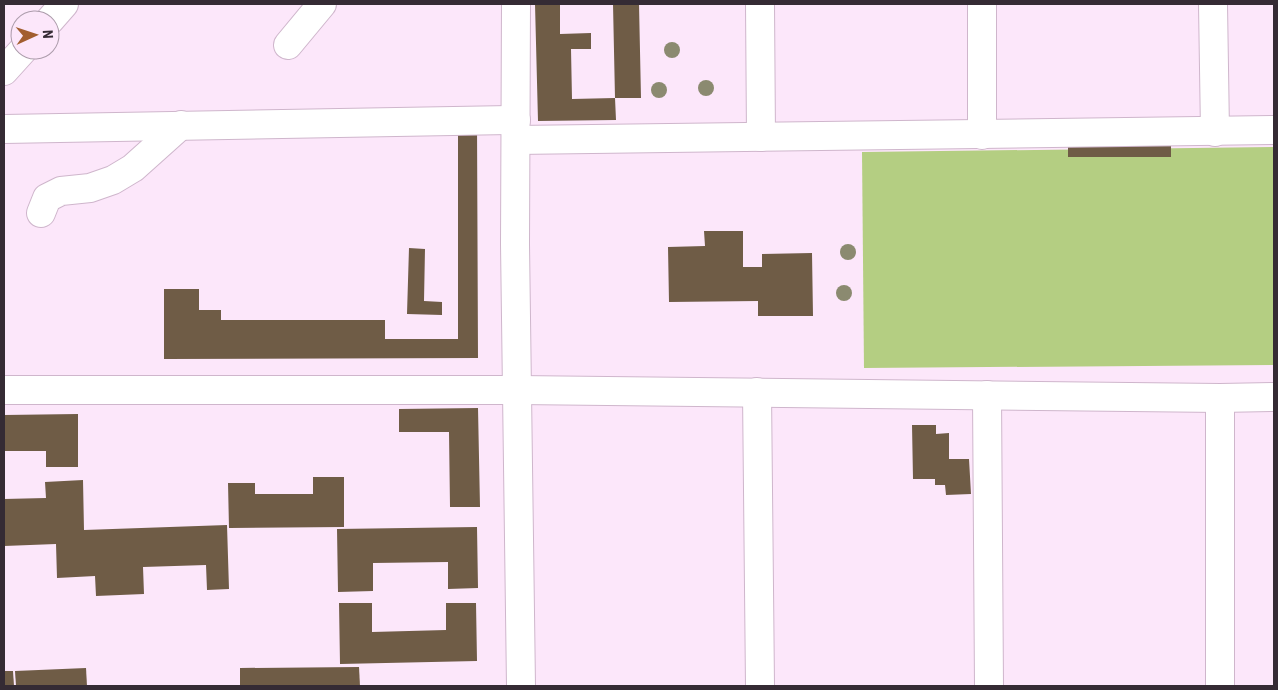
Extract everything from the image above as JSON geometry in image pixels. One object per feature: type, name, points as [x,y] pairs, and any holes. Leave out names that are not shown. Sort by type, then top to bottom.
[{"type":"street","points":[[288,45],[322,4]]},
{"type":"street","points":[[516,4],[515,244],[521,686]]},
{"type":"street","points":[[760,4],[761,137]]},
{"type":"street","points":[[982,4],[982,135]]},
{"type":"street","points":[[1213,4],[1215,132]]},
{"type":"street","points":[[4,71],[14,60]]},
{"type":"street","points":[[41,213],[47,198],[61,191],[90,188],[113,180],[133,168],[181,125]]},
{"type":"street","points":[[4,129],[181,125],[516,130],[761,137],[1274,130]]},
{"type":"street","points":[[4,390],[518,390],[1274,397]]},
{"type":"street","points":[[756,392],[760,686]]},
{"type":"street","points":[[987,395],[989,686]]},
{"type":"street","points":[[1220,398],[1220,686]]},
{"type":"green space","points":[[1274,147],[1274,365],[864,368],[862,152]]},
{"type":"building","points":[[535,4],[560,4],[560,34],[591,33],[591,49],[571,49],[572,99],[615,98],[616,120],[538,121]]},
{"type":"building","points":[[613,4],[639,4],[641,98],[615,98]]},
{"type":"building","points":[[458,123],[477,123],[478,358],[164,359],[164,289],[199,289],[199,310],[221,310],[221,320],[385,320],[385,339],[458,339]]},
{"type":"building","points":[[1171,140],[1171,157],[1068,157],[1068,141]]},
{"type":"building","points":[[704,231],[743,231],[743,267],[762,267],[762,254],[812,253],[813,316],[758,316],[758,301],[669,302],[668,247],[705,246]]},
{"type":"building","points":[[409,248],[425,249],[424,301],[442,302],[442,315],[407,314]]},
{"type":"building","points":[[478,408],[480,507],[450,507],[449,432],[399,432],[399,409]]},
{"type":"building","points":[[78,414],[78,467],[46,467],[46,451],[4,451],[4,415]]},
{"type":"building","points":[[912,425],[936,425],[936,434],[949,433],[949,459],[969,459],[971,494],[946,495],[945,485],[935,485],[935,479],[913,479]]},
{"type":"building","points":[[313,477],[344,477],[344,527],[229,528],[228,483],[255,483],[255,494],[313,494]]},
{"type":"building","points":[[83,480],[84,530],[227,525],[229,589],[207,590],[206,565],[143,567],[144,594],[96,596],[95,576],[57,578],[56,544],[4,546],[4,499],[46,498],[45,482]]},
{"type":"building","points":[[477,527],[478,588],[448,589],[448,562],[373,563],[373,591],[338,592],[337,529]]},
{"type":"building","points":[[339,603],[372,603],[372,632],[446,630],[446,603],[476,603],[477,661],[340,664]]},
{"type":"building","points":[[359,667],[360,686],[240,686],[240,668]]},
{"type":"building","points":[[86,668],[87,686],[16,686],[15,671]]},
{"type":"building","points":[[4,671],[13,671],[14,686],[4,686]]}]
